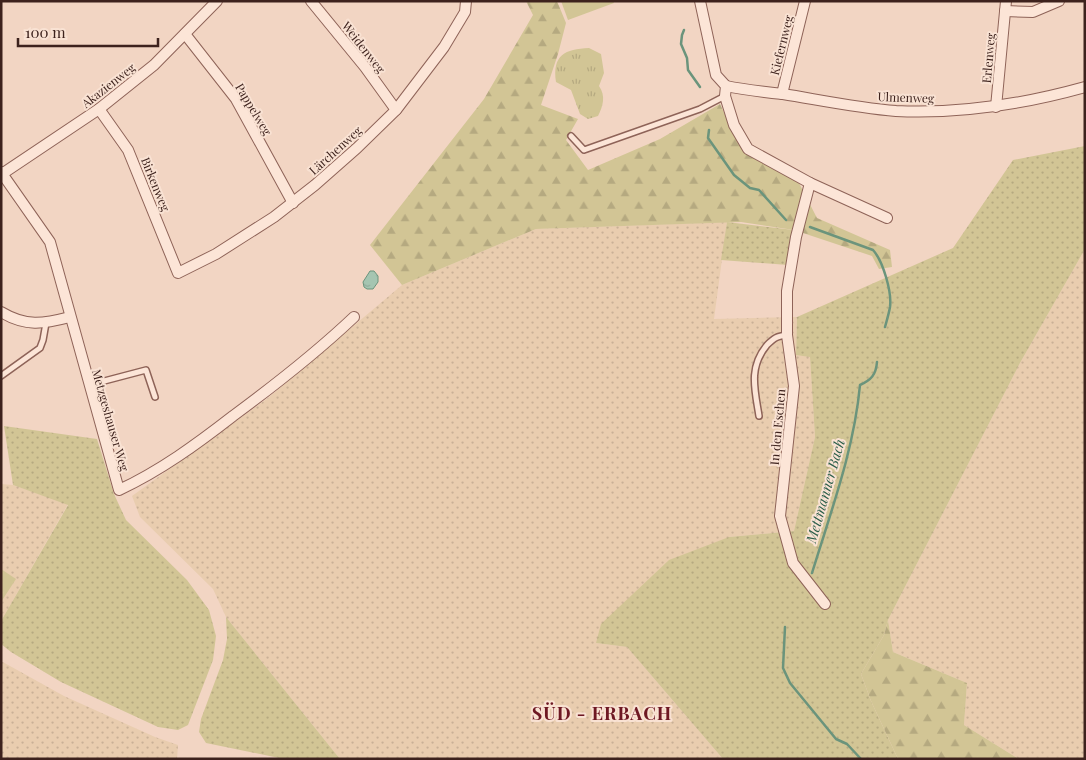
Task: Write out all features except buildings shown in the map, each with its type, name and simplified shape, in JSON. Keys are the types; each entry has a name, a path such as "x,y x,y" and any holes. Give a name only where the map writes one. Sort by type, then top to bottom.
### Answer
{"street":[{"name":"Akazienweg","path":"2,173 99,109 154,65 217,1"},
{"name":"Weidenweg","path":"311,1 365,67 396,110"},
{"path":"700,1 716,76 726,91 734,125 748,149 810,183 887,218"},
{"name":"Kiefernweg","path":"782,94 805,1"},
{"name":"Erlenweg","path":"996,107 1005,6 1033,12 1059,1"},
{"name":"Lärchenweg","path":"178,273 216,254 274,217 294,203 350,154 396,110 444,46 465,12 466,2"},
{"name":"Pappelweg","path":"185,34 236,99 294,203"},
{"name":"Ulmenweg","path":"726,91 740,89 896,111 940,111 996,107 1045,98 1085,87"},
{"name":"Birkenweg","path":"99,109 128,150 178,273"},
{"name":"Metzgeshauser Weg","path":"2,173 50,242 118,490 153,472 204,438 289,374 354,317"},
{"name":"In den Eschen","path":"810,183 796,238 787,291 787,335 794,386 780,516 793,563 825,604"},
{"path":"1,312 9,317 28,323 46,323 70,317"}],"lane":[{"path":"570,136 584,150 691,113 726,91"},
{"path":"1,376 40,348 46,323"},
{"path":"759,416 754,367 765,348 775,337 787,335"},
{"path":"88,385 146,370 154,397"}],"shaded area":[{"path":"727,222 714,319 797,317 796,355 810,356 815,437 794,531 729,537 596,643 627,647 723,759 340,759 226,617 213,589 140,517 132,496 268,398 402,285 536,229"},
{"path":"1085,249 1085,759 1019,759 964,725 967,683 893,652 888,620 1020,363"},
{"path":"1,484 13,485 68,504 1,621"},
{"path":"1,661 64,696 155,737 178,745 177,759 1,759"}],"green space":[{"path":"526,1 557,1 566,23 541,105 578,119 566,140 588,170 660,139 720,104 740,146 799,183 817,218 890,250 892,267 879,269 872,256 794,230 741,222 536,229 402,285 370,245 484,99 533,15"},
{"path":"561,1 613,1 614,3 568,20"},
{"path":"589,48 601,54 604,73 599,86 603,97 601,108 598,116 588,119 580,114 571,90 556,82 555,73 556,65 562,55 573,50"},
{"path":"1085,146 1085,249 1020,363 888,620 884,635 861,674 871,701 898,759 723,759 627,647 596,643 601,624 669,560 729,537 794,531 815,437 810,357 796,355 797,317 953,248 1013,160"},
{"path":"727,222 794,230 788,265 721,260"},
{"path":"4,426 97,439 114,494 126,520 187,580 209,610 216,636 213,660 188,725 178,730 158,727 61,682 1,644 1,621 68,505 13,485"},
{"path":"1,569 16,579 1,602"},
{"path":"226,617 340,759 284,759 206,743 199,732 201,719 223,660 227,639"},
{"path":"888,620 893,652 967,683 964,725 1019,759 898,759 871,701 861,674 884,635"}],"water":[{"path":"370,271 374,271 378,276 378,282 373,289 367,289 364,287 363,282"}],"waterway":[{"name":"Mettmanner Bach","path":"684,30 681,44 687,58 688,70 700,87"},
{"name":"Mettmanner Bach","path":"709,130 708,138 734,175 750,188 759,190 786,220"},
{"name":"Mettmanner Bach","path":"810,227 873,250 877,255 890,293 890,307 885,327"},
{"name":"Mettmanner Bach","path":"812,573 847,457 853,433 860,385 872,376 877,362"},
{"name":"Mettmanner Bach","path":"785,627 783,668 790,683 836,739 847,744 861,759"}],"district":[{"name":"SÜD - ERBACH","path":"602,713"}]}
